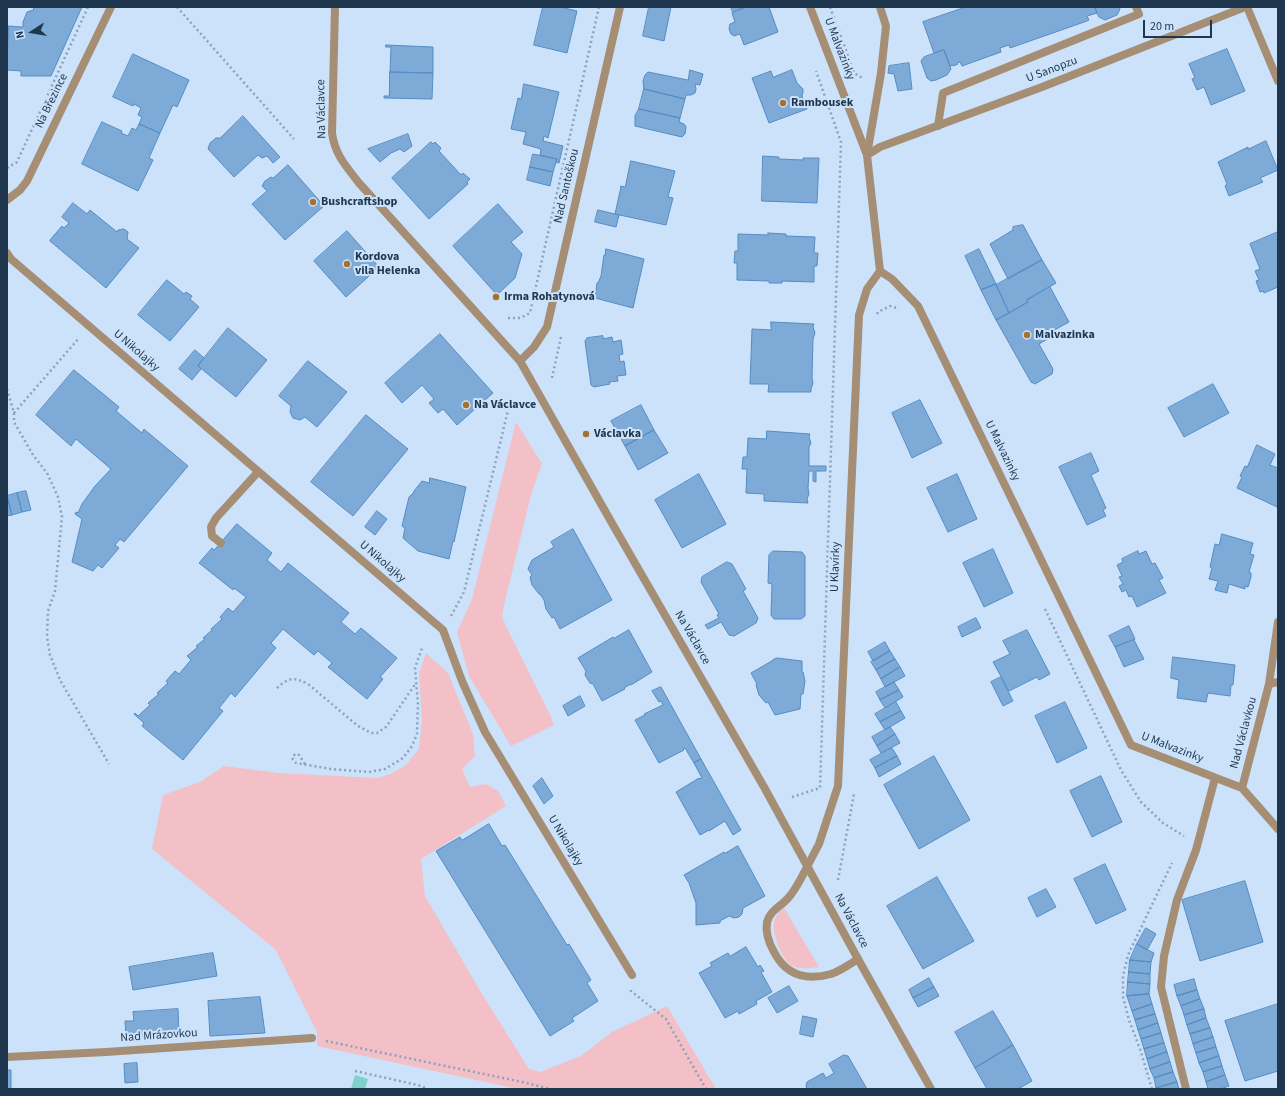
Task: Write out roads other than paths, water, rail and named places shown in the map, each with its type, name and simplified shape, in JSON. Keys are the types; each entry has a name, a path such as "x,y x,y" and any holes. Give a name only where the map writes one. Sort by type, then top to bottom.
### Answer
{"street":[{"name":"Na Březince","path":"7,200 20,190 27,181 111,7"},
{"name":"Na Václavce","path":"335,7 332,126 336,151 359,183 520,361 764,787 931,1089"},
{"name":"Nad Santoškou","path":"520,361 534,347 547,327 620,7"},
{"name":"U Malvazinky","path":"810,7 867,155 880,270 918,306 1131,745 1242,788 1278,829"},
{"path":"867,155 878,89 886,26 880,7"},
{"path":"938,126 943,93 1139,14 1136,7"},
{"path":"1246,7 1278,81"},
{"name":"U Sanopzu","path":"867,155 880,148 1246,7"},
{"name":"U Nikolajky","path":"7,253 11,259 444,630 462,681 485,732 632,975"},
{"name":"U Klavírky","path":"858,959 832,974 809,976 799,975 790,971 775,955 767,933 767,922 775,909 789,897 819,844 838,786 859,315 867,289 880,270"},
{"path":"221,543 212,536 211,527 216,518 258,472"},
{"name":"Nad Václavkou","path":"1242,788 1269,684 1278,622"},
{"name":"Nad Václavkou","path":"1269,684 1278,682"},
{"path":"1186,1089 1161,987 1164,956 1176,900 1196,850 1215,778"},
{"name":"Nad Mrázovkou","path":"7,1057 312,1038"}],"place":[{"name":"Rambousek","path":"783,103"},
{"name":"Bushcraftshop","path":"313,202"},
{"name":"Kordova vila Helenka","path":"347,264"},
{"name":"Irma Rohatynová","path":"496,297"},
{"name":"Malvazinka","path":"1027,335"},
{"name":"Na Václavce","path":"466,405"},
{"name":"Václavka","path":"586,434"}]}
